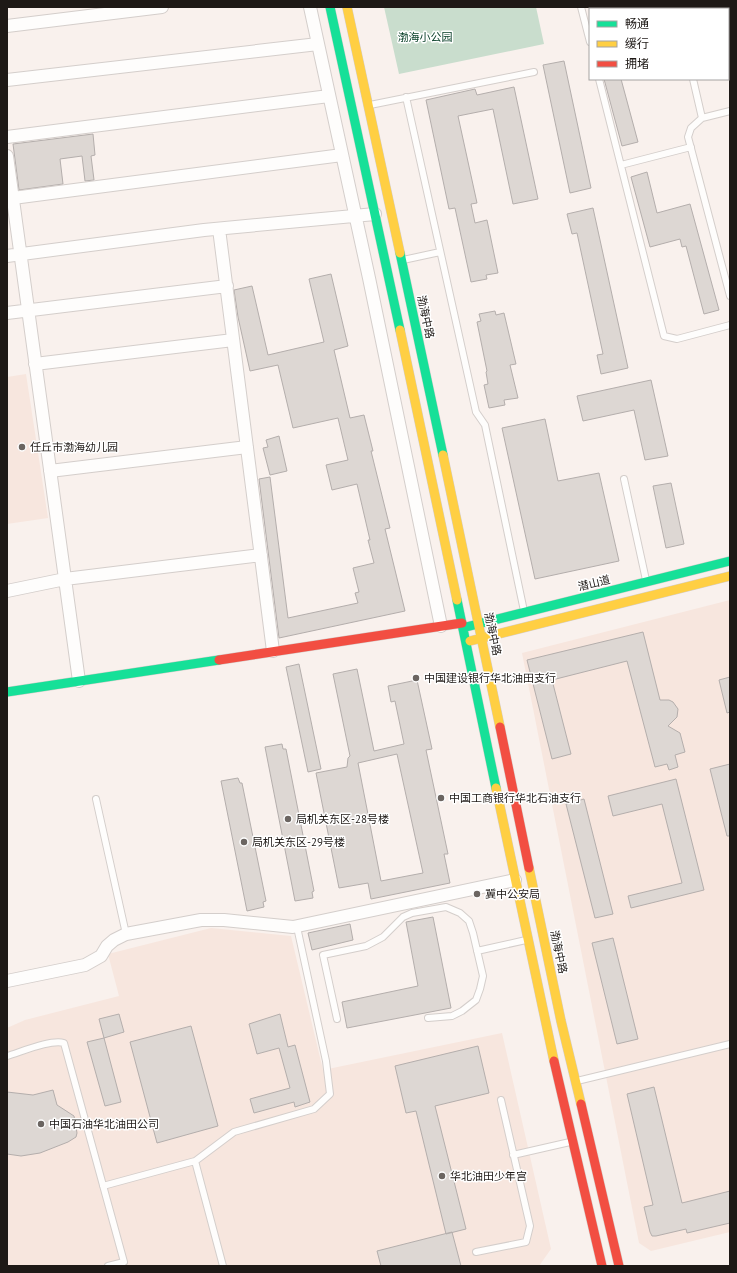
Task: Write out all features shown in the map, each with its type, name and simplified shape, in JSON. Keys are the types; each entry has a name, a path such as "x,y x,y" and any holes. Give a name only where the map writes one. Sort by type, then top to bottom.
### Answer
{"main road":[{"path":"330,7 428,461 545,1024 602,1266"},
{"name":"渤海中路","path":"347,7 482,638 561,1021 619,1266"},
{"name":"潜山道","path":"7,692 441,626 479,624 730,561"},
{"path":"466,642 730,576"}],"street":[{"path":"7,26 162,7"},
{"path":"310,7 356,216 441,626"},
{"path":"7,80 318,44"},
{"path":"7,137 329,96"},
{"path":"13,198 342,155"},
{"path":"7,156 79,681"},
{"path":"7,256 219,229 375,214"},
{"path":"219,229 273,651"},
{"path":"7,313 226,286"},
{"path":"36,364 233,340"},
{"path":"50,471 247,447"},
{"path":"7,591 65,579 261,555"},
{"path":"7,980 85,965 101,956 107,946 114,940 126,934 201,920 224,920 293,928 515,880"}],"lane":[{"path":"581,7 589,38"},
{"path":"368,105 534,72"},
{"path":"599,80 664,336 677,339 730,325"},
{"path":"693,80 702,118"},
{"path":"406,97 476,412 485,425 524,612"},
{"path":"730,111 702,118 691,128 688,137 730,296"},
{"path":"621,165 691,147"},
{"path":"402,260 440,252"},
{"path":"624,479 647,582"},
{"path":"96,799 126,934"},
{"path":"337,1018 323,955 366,946 383,937 403,917 422,910 446,907 460,913 469,921 483,976 476,1000 462,1011 452,1016 428,1018"},
{"path":"104,1186 194,1162 234,1132 314,1109 330,1094 326,1060 297,927"},
{"path":"477,951 528,940"},
{"path":"7,1056 59,1041 64,1043 124,1262 108,1266"},
{"path":"576,1082 730,1044"},
{"path":"476,1252 526,1242 530,1226 501,1100"},
{"path":"513,1155 573,1141"},
{"path":"194,1162 195,1161 223,1266"}],"shaded area":[{"name":"任丘市渤海幼儿园","path":"26,374 48,518 7,524 7,377"},
{"path":"730,600 730,1232 651,1251 639,1243 522,653"},
{"path":"211,928 291,936 323,1070 502,1033 551,1249 539,1266 7,1266 7,1028 25,1020 119,996 108,954"}],"green space":[{"name":"渤海小公园","path":"384,7 536,7 544,44 399,74"}],"building":[{"path":"564,61 591,188 570,193 543,65"},
{"path":"604,80 621,80 638,142 622,146"},
{"path":"514,87 538,199 513,204 493,109 458,116 477,203 471,204 475,223 487,220 498,273 486,275 487,279 471,282 455,208 449,209 426,100 475,89 477,95"},
{"path":"93,134 95,155 91,156 94,180 85,181 82,156 60,159 63,184 19,190 13,144"},
{"path":"647,172 657,213 690,204 719,310 704,314 686,246 682,247 680,239 650,247 631,177"},
{"path":"593,208 628,368 601,374 597,355 603,354 577,233 572,234 567,214"},
{"path":"331,274 348,346 334,350 350,418 364,415 373,451 371,451 390,528 385,529 405,611 279,638 259,479 270,477 288,618 358,603 355,593 359,592 353,568 374,563 357,484 332,490 326,465 348,460 338,418 293,428 278,365 250,371 238,317 234,290 252,286 268,355 324,342 309,279"},
{"path":"495,311 496,315 504,313 516,364 510,365 518,398 504,400 505,405 489,408 484,385 488,384 487,371 477,322 481,321 479,314"},
{"path":"651,380 668,456 645,460 634,410 583,421 577,396"},
{"path":"545,419 558,481 599,473 619,561 535,579 502,428"},
{"path":"279,436 287,471 270,475 263,448 268,447 266,440"},
{"path":"671,483 684,544 666,548 653,486"},
{"path":"643,632 660,700 669,700 673,702 678,709 677,717 668,726 680,733 685,752 675,755 678,767 669,770 667,764 655,767 627,661 552,680 571,754 552,759 527,660"},
{"path":"299,664 321,769 308,772 286,667"},
{"path":"357,669 374,751 404,744 395,701 391,702 388,686 417,680 432,749 426,750 448,854 444,854 450,883 371,899 368,883 339,888 316,773 347,767 348,758 350,756 333,674","holes":["397,754 423,873 381,881 358,763"]},
{"path":"730,677 730,712 727,713 719,680"},
{"name":"局机关东区-28号楼","path":"282,744 283,749 286,749 314,891 312,892 313,898 295,901 265,747"},
{"path":"730,764 730,836 727,836 710,769"},
{"name":"局机关东区-29号楼","path":"238,778 240,783 242,783 266,901 263,902 264,907 247,911 221,781"},
{"path":"676,779 704,890 631,908 628,896 682,883 662,804 613,816 608,796"},
{"path":"584,799 613,914 595,918 566,804"},
{"path":"433,917 451,1008 347,1028 342,1002 418,986 406,922"},
{"path":"350,924 353,940 312,950 308,933"},
{"path":"613,938 638,1039 617,1044 592,943"},
{"path":"119,1014 124,1032 104,1038 99,1019"},
{"path":"280,1014 288,1047 295,1045 310,1102 295,1107 294,1102 254,1113 250,1099 290,1088 279,1048 257,1054 249,1024"},
{"path":"191,1026 218,1126 157,1143 130,1042"},
{"path":"104,1038 121,1102 105,1106 87,1042"},
{"path":"478,1046 489,1093 435,1106 466,1229 446,1234 416,1111 406,1113 395,1066"},
{"path":"654,1087 682,1203 730,1191 730,1223 687,1233 686,1229 652,1236 644,1207 653,1205 627,1094"},
{"name":"中国石油华北油田公司","path":"53,1090 57,1105 74,1116 77,1133 76,1137 68,1142 40,1153 21,1156 7,1154 7,1092 33,1095"},
{"path":"452,1232 461,1266 381,1266 377,1251"}],"traffic: fast":[{"path":"330,7 400,330"},
{"path":"400,253 443,455"},
{"path":"466,627 730,561"},
{"path":"457,600 496,788"},
{"path":"7,692 219,660"}],"traffic: slow":[{"path":"347,7 400,253"},
{"path":"400,330 457,600"},
{"path":"443,455 500,727"},
{"path":"470,641 730,576"},
{"path":"496,788 554,1061"},
{"path":"529,868 561,1021 581,1104"}],"traffic: jam":[{"path":"219,660 462,623"},
{"path":"500,727 529,868"},
{"path":"554,1061 602,1266"},
{"path":"581,1104 619,1266"}],"place":[{"name":"任丘市渤海幼儿园","path":"22,447"},
{"name":"中国建设银行华北油田支行","path":"416,678"},
{"name":"中国工商银行华北石油支行","path":"441,798"},
{"name":"局机关东区-28号楼","path":"288,819"},
{"name":"局机关东区-29号楼","path":"244,842"},
{"name":"冀中公安局","path":"477,894"},
{"name":"中国石油华北油田公司","path":"41,1124"},
{"name":"华北油田少年宫","path":"442,1176"}]}
